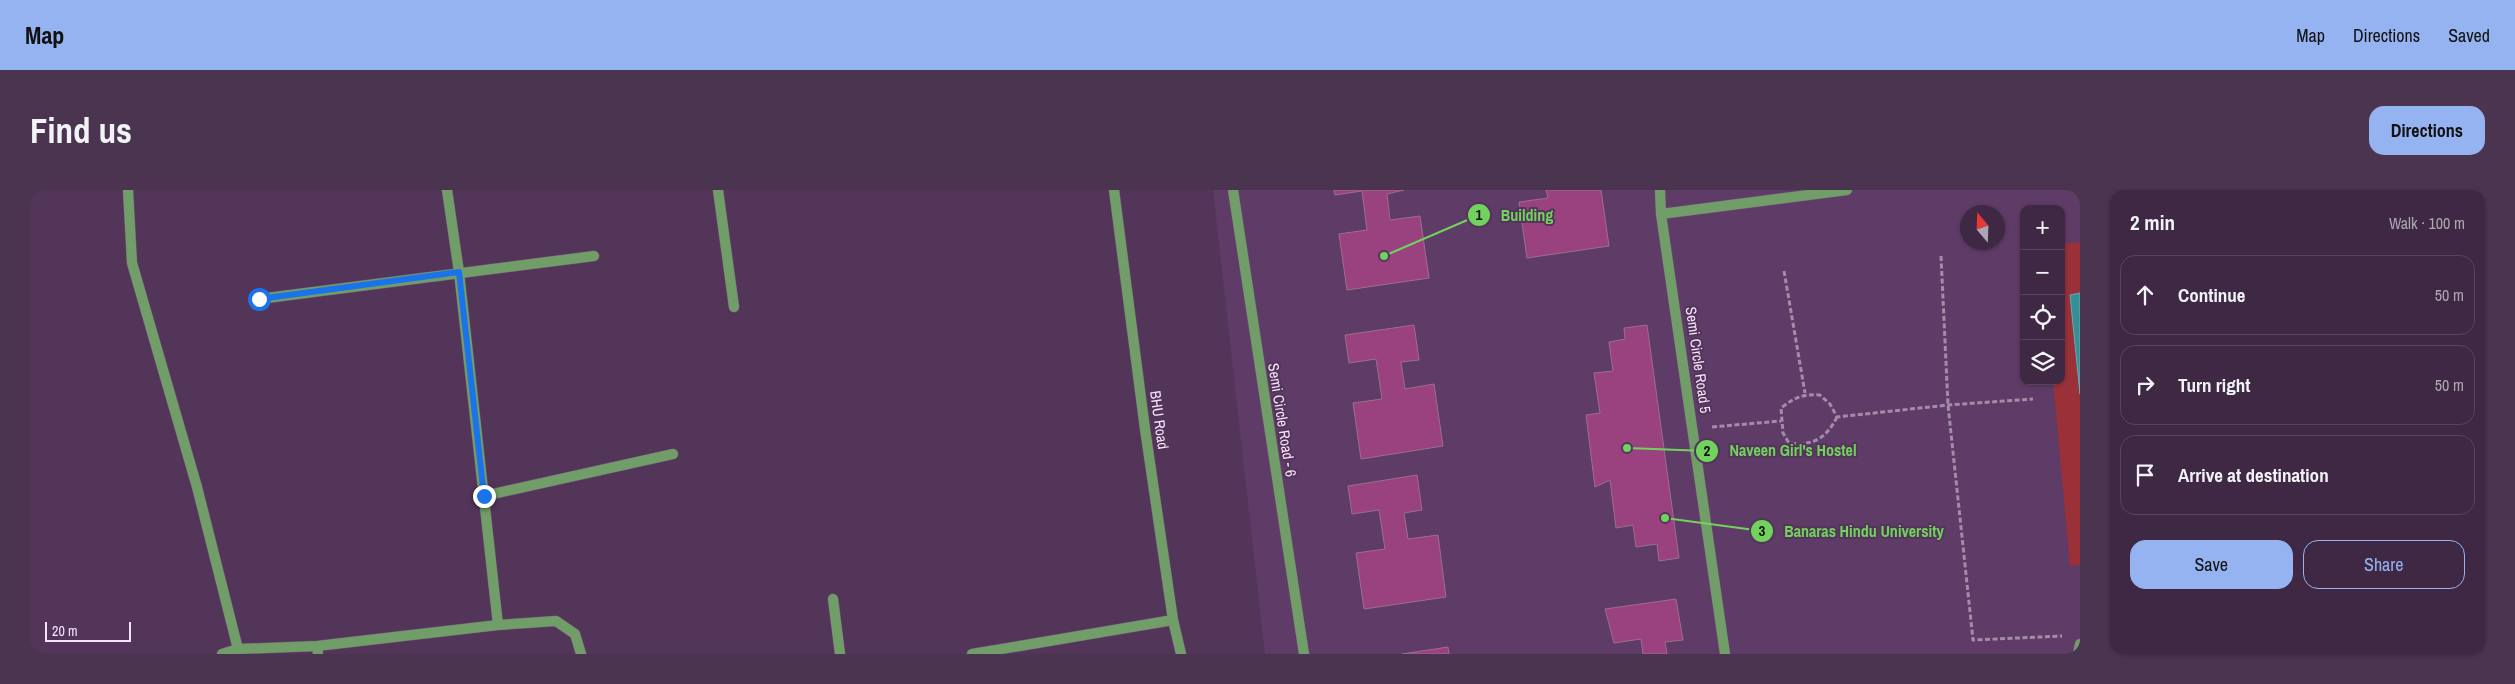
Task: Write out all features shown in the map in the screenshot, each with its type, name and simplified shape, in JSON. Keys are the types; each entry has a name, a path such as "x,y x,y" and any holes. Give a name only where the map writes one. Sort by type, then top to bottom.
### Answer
{"street":[{"path":"128,190 132,263 197,487 238,649"},
{"path":"447,190 459,272 498,625"},
{"path":"718,190 734,306"},
{"name":"BHU Road","path":"1114,190 1145,429 1173,620 1180,654"},
{"name":"Semi Circle Road - 6","path":"1233,190 1304,654"},
{"name":"Semi Circle Road 5","path":"1660,190 1661,214 1725,654"},
{"path":"1661,214 1847,190"},
{"path":"259,299 594,256"},
{"path":"484,496 673,454"},
{"path":"834,599 840,654"},
{"path":"972,654 1173,620"},
{"path":"222,654 238,649 318,650 498,625 556,621 575,634 581,654"},
{"path":"2078,654 2080,644"}],"path":[{"path":"1941,256 1948,405 1973,640 2070,636"},
{"path":"1784,271 1805,394"},
{"path":"1837,418 1820,394 1805,394 1794,398 1781,408 1783,433 1789,442 1802,444 1825,436 1837,418 1948,405 2033,399"},
{"path":"1693,428 1781,421"}],"shaded area":[{"path":"1213,190 2080,190 2080,654 1265,654"},
{"path":"2080,242 2080,565 2070,566 2053,385 2065,385 2065,244"},
{"path":"2080,293 2080,394 2070,295"}],"building":[{"path":"1334,190 1404,190 1387,194 1390,220 1420,216 1429,278 1347,290 1339,234 1367,230 1362,191 1335,195"},
{"path":"1546,190 1601,190 1609,246 1527,258 1519,202 1548,198"},
{"path":"1414,325 1419,360 1401,362 1405,389 1434,384 1443,446 1361,459 1353,403 1382,399 1376,359 1349,363 1345,335"},
{"path":"1647,325 1679,558 1659,561 1657,544 1636,547 1633,525 1616,528 1610,480 1595,487 1586,415 1600,413 1594,373 1613,371 1609,342 1625,339 1624,328"},
{"path":"1417,475 1422,510 1404,513 1408,539 1438,535 1446,597 1364,609 1356,553 1385,549 1379,510 1352,514 1348,486"},
{"path":"1676,599 1683,640 1665,642 1667,654 1643,654 1641,639 1614,643 1605,609"},
{"path":"1448,647 1449,654 1402,654"}],"place":[{"name":"Building","path":"1384,256"},
{"name":"Naveen Girl's Hostel","path":"1627,448"},
{"name":"Banaras Hindu University","path":"1665,518"}],"route":[{"path":"259,299 459,272 484,496"}]}
